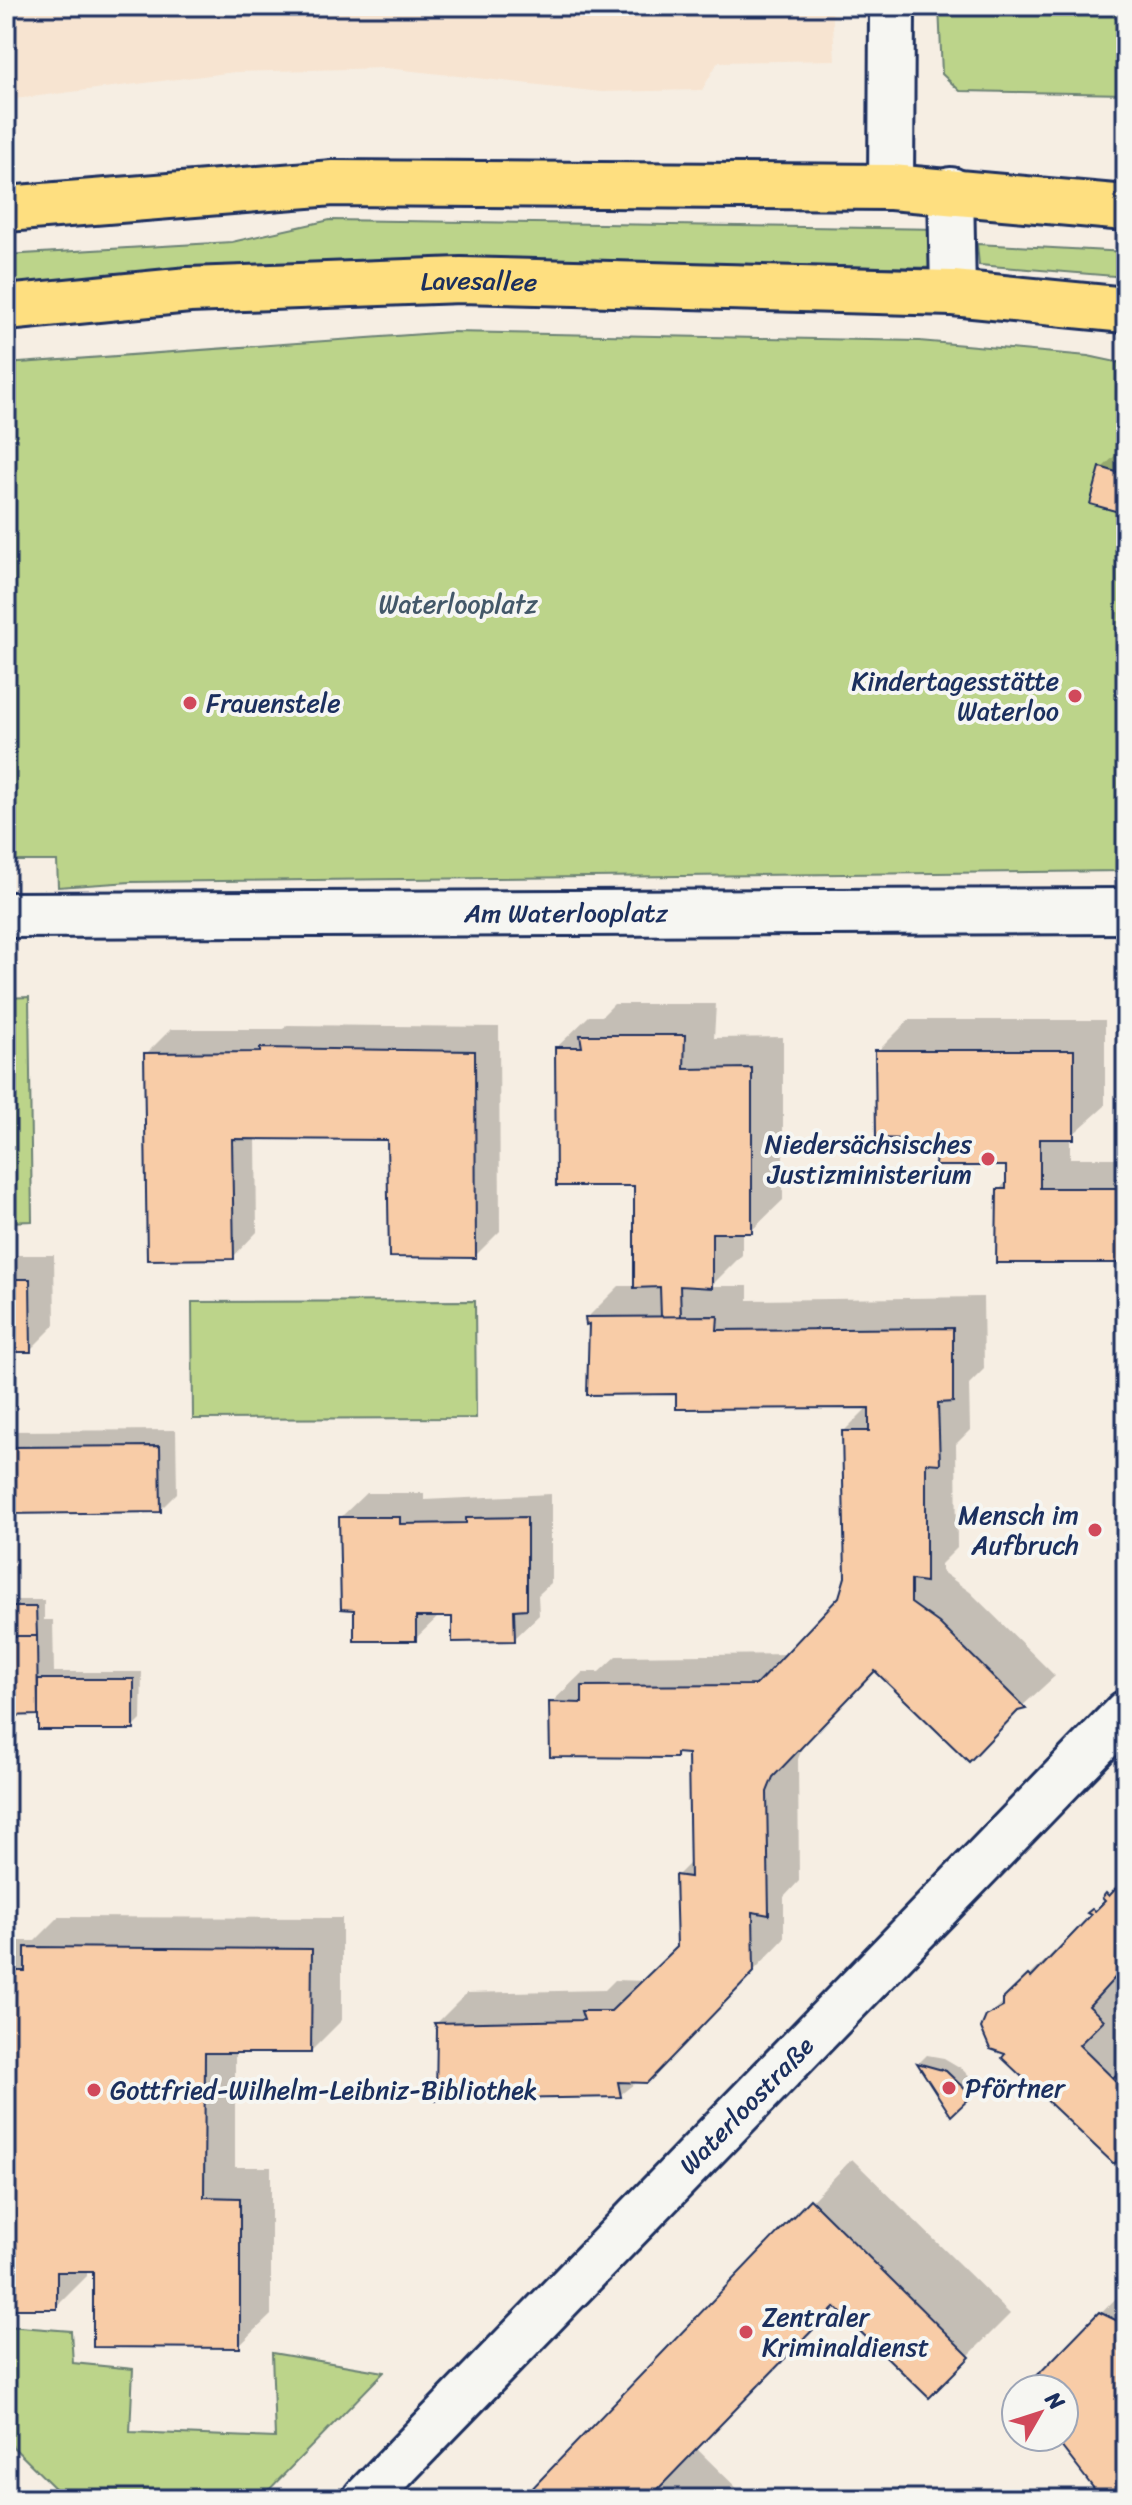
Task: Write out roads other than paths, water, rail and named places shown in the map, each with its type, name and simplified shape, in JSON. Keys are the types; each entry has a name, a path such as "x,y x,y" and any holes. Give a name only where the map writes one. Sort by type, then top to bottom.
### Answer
{"main road":[{"path":"6,209 333,183 891,187 1126,208"},
{"name":"Lavesallee","path":"6,308 189,290 461,280 953,293 1126,310"}],"street":[{"path":"891,187 892,6"},
{"path":"951,190 953,293"},
{"name":"Am Waterlooplatz","path":"6,915 1126,911"},
{"name":"Waterloostraße","path":"365,2499 1126,1713"}],"place":[{"name":"Kindertagesstätte Waterloo","path":"1075,696"},
{"name":"Frauenstele","path":"190,703"},
{"name":"Niedersächsisches Justizministerium","path":"988,1159"},
{"name":"Mensch im Aufbruch","path":"1095,1530"},
{"name":"Pförtner","path":"949,2088"},
{"name":"Gottfried-Wilhelm-Leibniz-Bibliothek","path":"94,2090"},
{"name":"Zentraler Kriminaldienst","path":"746,2332"}],"park label":[{"name":"Waterlooplatz","path":"458,604"}]}
